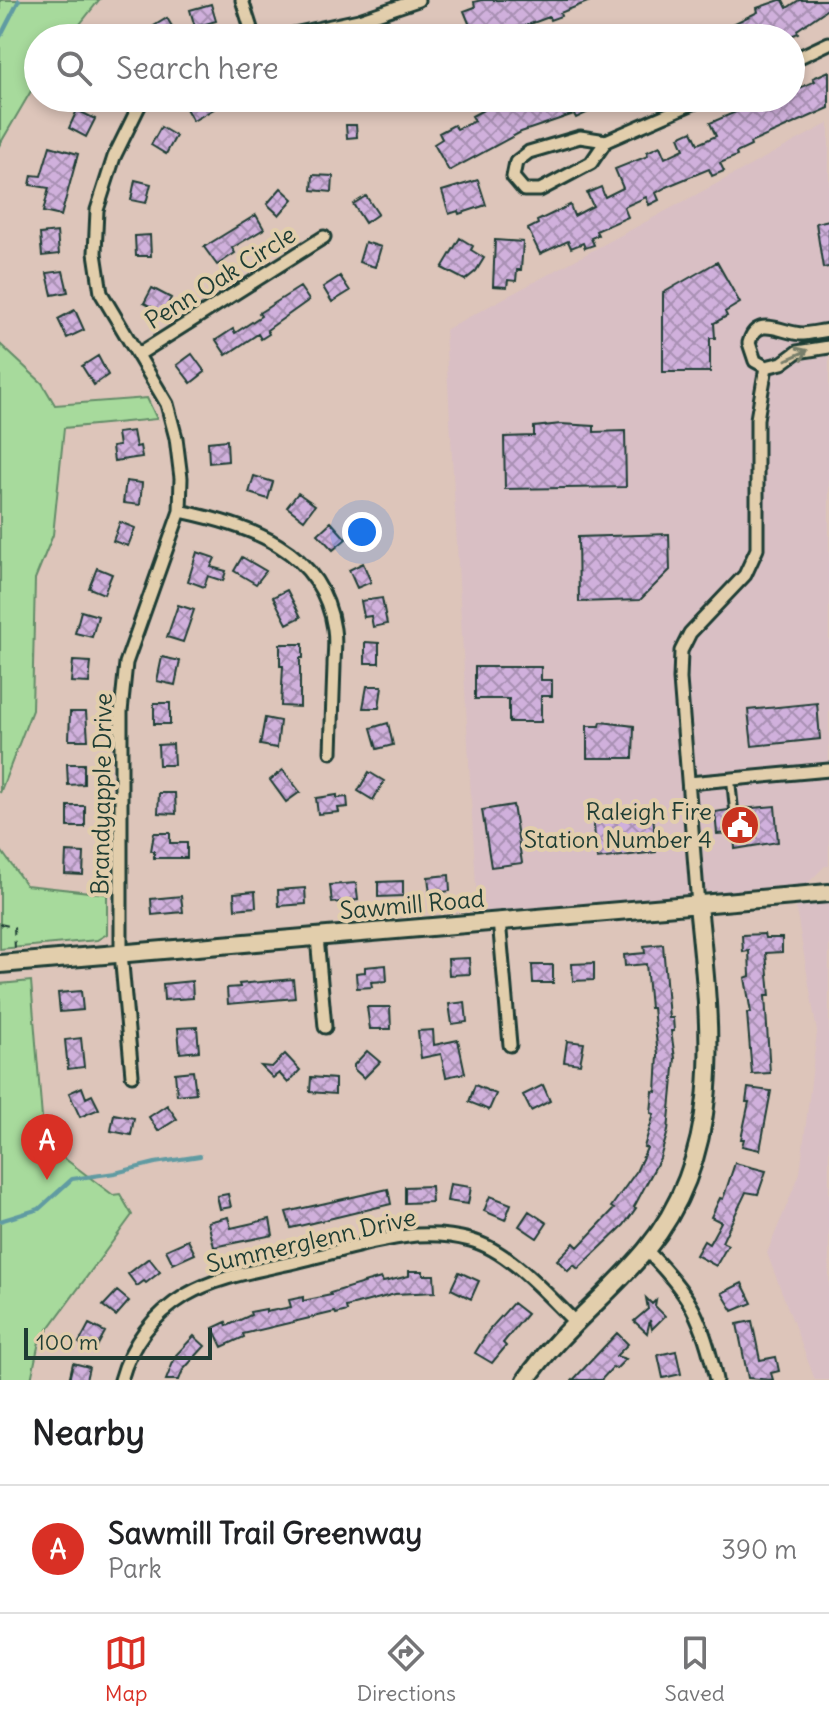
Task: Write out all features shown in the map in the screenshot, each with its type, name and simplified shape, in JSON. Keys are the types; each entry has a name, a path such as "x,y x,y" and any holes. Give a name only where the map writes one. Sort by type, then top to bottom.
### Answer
{"street":[{"path":"242,0 250,24"},
{"path":"340,24 418,0"},
{"path":"805,54 829,43"},
{"name":"Brandyapple Drive","path":"132,1075 121,953 121,712 126,663 180,511 181,478 176,438 167,404 101,293 95,253 97,210 114,157 136,112"},
{"path":"606,141 591,163 540,190 524,190 513,177 516,162 529,152 580,137 606,141 673,112"},
{"name":"Penn Oak Circle","path":"139,354 324,237"},
{"path":"829,330 803,334 769,326 758,328 751,336 749,350 755,361 766,367 782,363 797,352 829,347"},
{"path":"526,1380 549,1349 646,1250 689,1174 706,1113 709,1031 690,820 680,679 681,651 698,623 745,575 757,549 757,419 766,367"},
{"path":"180,511 228,521 266,536 311,572 328,603 335,631 331,752"},
{"path":"689,783 829,770"},
{"name":"Sawmill Road","path":"8,964 829,893"},
{"path":"499,920 510,1045"},
{"path":"317,937 325,1027"},
{"name":"Summerglenn Drive","path":"121,1380 130,1354 145,1330 172,1305 203,1286 410,1236 455,1236 489,1247 505,1257 575,1322"},
{"path":"646,1250 677,1283 697,1313 709,1346 716,1380"}],"lane":[{"path":"731,780 734,810"}],"path":[{"path":"0,924 14,927 8,964"}],"shaded area":[{"path":"829,123 829,866 825,866 795,896 829,898 829,1380 815,1380 767,1253 800,1173 817,1032 794,896 478,923 445,330"}],"green space":[{"path":"0,0 99,0 80,24 24,24 24,103 0,144"},
{"path":"0,344 42,383 55,405 147,398 157,419 64,428 53,535 35,579 32,710 0,793"},
{"path":"0,849 26,885 107,894 107,934 97,940 0,949"},
{"path":"31,981 44,1143 113,1195 120,1194 132,1215 39,1342 31,1380 0,1380 0,984"}],"building":[{"path":"590,0 560,13 561,16 530,24 469,24 464,11 475,7 474,2"},
{"path":"780,0 787,8 799,0 829,0 829,8 805,24 733,24 758,12 757,8"},
{"path":"211,4 216,21 194,24 190,10"},
{"path":"167,18 171,24 157,24"},
{"path":"829,71 829,108 750,143 751,146 736,153 737,156 720,163 724,171 712,176 709,169 656,193 659,200 649,205 646,197 624,207 628,217 596,231 598,235 591,238 594,245 585,248 583,243 571,248 568,241 540,254 528,229 538,224 537,221 570,205 574,216 593,206 587,193 601,187 605,197 623,188 615,169 648,156 647,152 660,146 665,158 684,149 679,137 692,131 698,144 716,136 710,123 736,112 805,112 805,86 815,81 813,78"},
{"path":"76,112 95,119 86,137 69,128"},
{"path":"188,112 209,112 193,121"},
{"path":"479,112 589,112 521,132 449,171 434,144 442,139 439,133 454,125 457,129 475,121 472,116"},
{"path":"346,125 356,125 357,137 347,138"},
{"path":"161,127 176,136 166,154 151,145"},
{"path":"50,146 78,154 61,216 43,212 49,188 30,185 32,175 41,176"},
{"path":"313,175 333,176 332,192 312,190"},
{"path":"135,180 151,184 146,203 131,200"},
{"path":"478,180 486,205 449,214 442,191"},
{"path":"281,188 293,199 279,215 267,204"},
{"path":"366,196 378,214 365,223 353,204"},
{"path":"256,215 264,229 232,248 235,253 217,265 204,247"},
{"path":"829,220 829,267 823,268 816,223"},
{"path":"57,232 59,254 42,256 40,234"},
{"path":"150,235 151,256 136,256 135,236"},
{"path":"460,238 484,258 476,271 465,280 442,268"},
{"path":"495,240 523,242 521,270 517,270 516,281 508,280 507,287 493,286"},
{"path":"365,242 381,247 375,267 359,262"},
{"path":"717,262 740,303 714,323 715,338 710,338 710,372 663,372 663,293"},
{"path":"63,271 68,292 52,295 47,273"},
{"path":"340,276 350,291 332,302 323,287"},
{"path":"300,287 309,300 267,330 269,334 261,339 258,334 226,355 216,340 233,329 235,333 261,316 259,313"},
{"path":"152,288 171,298 163,313 144,303"},
{"path":"75,310 84,330 67,338 58,319"},
{"path":"192,354 205,372 191,383 177,365"},
{"path":"98,356 108,375 94,385 82,366"},
{"path":"561,424 594,426 594,432 625,431 626,487 505,489 504,437 534,436 534,427"},
{"path":"133,431 142,457 114,461 112,447 119,446 117,433"},
{"path":"227,440 228,461 209,463 208,442"},
{"path":"254,476 273,482 268,499 249,493"},
{"path":"126,481 142,483 140,505 123,503"},
{"path":"298,493 315,505 304,520 287,507"},
{"path":"120,522 135,528 128,546 113,541"},
{"path":"331,522 346,539 333,550 318,534"},
{"path":"669,534 670,570 640,600 579,602 578,537"},
{"path":"197,552 215,558 211,567 226,571 223,581 208,576 204,587 188,581"},
{"path":"242,557 266,571 256,584 234,571"},
{"path":"363,563 371,582 357,588 349,570"},
{"path":"97,568 112,574 104,594 89,588"},
{"path":"287,590 301,617 287,624 273,597"},
{"path":"382,598 387,624 373,627 371,616 364,617 361,601"},
{"path":"178,605 194,610 183,642 167,637"},
{"path":"81,611 98,616 92,637 75,633"},
{"path":"365,642 379,643 379,663 365,663"},
{"path":"280,644 303,644 300,707 281,706 283,666 280,666"},
{"path":"162,657 180,661 175,685 157,681"},
{"path":"73,661 91,662 89,683 71,682"},
{"path":"475,667 541,667 541,680 552,680 552,696 541,696 541,722 509,722 509,699 475,699"},
{"path":"367,686 382,686 379,708 363,708"},
{"path":"154,703 170,703 170,724 154,724"},
{"path":"817,703 820,739 752,746 748,710"},
{"path":"70,712 86,712 88,740 69,740"},
{"path":"265,718 280,721 277,748 260,745"},
{"path":"601,722 634,726 633,758 587,758 587,726 600,726"},
{"path":"388,723 393,745 377,749 371,728"},
{"path":"173,744 174,765 159,765 158,745"},
{"path":"67,764 84,764 84,784 68,785"},
{"path":"283,770 300,792 286,802 270,780"},
{"path":"369,772 384,781 373,800 358,791"},
{"path":"159,793 175,793 176,814 158,813"},
{"path":"337,795 337,798 347,797 348,807 338,808 339,812 318,814 316,798"},
{"path":"513,805 522,863 491,867 482,810"},
{"path":"68,806 85,806 85,827 68,827"},
{"path":"775,806 778,842 735,849 734,833 717,834 715,812 728,810 734,816 740,809"},
{"path":"653,813 656,852 597,859 593,816"},
{"path":"154,833 170,833 170,843 187,843 187,858 154,858 154,851 151,851"},
{"path":"66,852 84,853 83,875 65,874"},
{"path":"449,875 450,891 430,894 428,877"},
{"path":"403,881 403,896 378,897 378,882"},
{"path":"356,883 358,900 332,903 330,885"},
{"path":"305,888 306,904 279,906 278,890"},
{"path":"255,891 256,907 235,909 234,893"},
{"path":"181,896 183,912 152,915 151,899"},
{"path":"764,934 765,938 782,938 782,952 766,953 770,996 765,996 770,1073 752,1074 747,1013 751,1013 745,978 750,976 749,951 743,952 742,935"},
{"path":"663,944 675,1058 668,1131 660,1158 636,1208 624,1225 578,1269 574,1265 568,1271 557,1260 574,1243 578,1247 614,1209 611,1207 636,1172 647,1148 644,1147 654,1114 651,1113 653,1091 656,1092 658,1055 653,1008 650,1008 646,964 625,966 624,955 645,953 644,946"},
{"path":"469,958 470,974 449,975 448,959"},
{"path":"594,963 594,980 573,981 572,964"},
{"path":"386,965 387,981 371,982 372,987 357,988 356,973 365,972 365,967"},
{"path":"532,965 553,965 553,983 533,983"},
{"path":"293,979 295,998 228,1004 227,988"},
{"path":"192,981 193,998 164,1000 163,984"},
{"path":"81,991 83,1010 60,1012 58,993"},
{"path":"465,1002 467,1022 452,1024 449,1004"},
{"path":"367,1007 390,1007 391,1029 370,1029"},
{"path":"197,1027 199,1051 180,1053 178,1028"},
{"path":"433,1030 434,1045 458,1040 465,1073 446,1077 441,1054 421,1058 418,1031"},
{"path":"81,1038 84,1067 68,1069 65,1040"},
{"path":"567,1041 584,1043 580,1064 564,1062"},
{"path":"367,1051 380,1062 364,1078 354,1069 354,1065"},
{"path":"285,1054 300,1070 288,1083 279,1073 273,1078 261,1066 272,1067"},
{"path":"193,1071 196,1093 177,1095 175,1073"},
{"path":"311,1077 335,1079 335,1094 310,1092"},
{"path":"475,1085 496,1094 489,1110 469,1102"},
{"path":"543,1085 550,1101 531,1111 523,1095"},
{"path":"82,1087 86,1098 92,1095 99,1109 80,1117 69,1093"},
{"path":"748,1088 771,1091 760,1150 742,1146 749,1102 746,1102"},
{"path":"167,1105 177,1119 158,1131 149,1117"},
{"path":"114,1114 134,1118 131,1135 111,1131"},
{"path":"735,1163 766,1171 758,1194 746,1192 722,1242 728,1245 716,1266 696,1255 704,1241 709,1244 721,1222 711,1217 720,1198 723,1199"},
{"path":"450,1184 471,1187 468,1204 447,1201"},
{"path":"431,1186 432,1202 405,1203 405,1187"},
{"path":"388,1189 391,1204 291,1228 286,1212"},
{"path":"228,1194 231,1207 220,1209 217,1196"},
{"path":"490,1196 511,1204 505,1220 484,1211"},
{"path":"529,1211 547,1223 537,1238 519,1226"},
{"path":"228,1217 231,1228 270,1219 273,1235 214,1247 208,1222"},
{"path":"188,1240 195,1254 173,1264 166,1250"},
{"path":"149,1258 160,1272 137,1286 128,1274"},
{"path":"409,1271 434,1275 435,1292 395,1294 346,1307 347,1311 336,1314 243,1334 244,1337 222,1347 213,1328 226,1322 227,1326 251,1315 250,1312 291,1307 289,1300 303,1297 303,1301 331,1295 381,1278 383,1282 409,1276"},
{"path":"459,1272 479,1281 471,1299 451,1289"},
{"path":"742,1283 752,1303 733,1311 722,1293"},
{"path":"117,1291 129,1301 116,1316 103,1306"},
{"path":"646,1298 652,1304 656,1300 655,1306 665,1316 652,1329 650,1320 647,1333 634,1321 648,1309"},
{"path":"513,1303 527,1314 503,1343 506,1346 492,1363 475,1353 489,1330"},
{"path":"752,1321 760,1360 776,1357 779,1371 771,1373 773,1380 748,1378 737,1324"},
{"path":"89,1324 105,1332 94,1352 79,1343"},
{"path":"617,1333 628,1344 616,1356 626,1359 601,1380 573,1380"},
{"path":"194,1336 205,1346 183,1370 179,1380 166,1380 176,1355"},
{"path":"676,1351 681,1374 663,1378 658,1355"},
{"path":"73,1363 89,1367 86,1380 69,1380"}],"waterway":[{"path":"0,37 19,0"},
{"path":"0,1221 39,1209 72,1179 200,1156"}],"place":[{"name":"Raleigh Fire Station Number 4","path":"740,825"},
{"name":"Sawmill Trail Greenway","path":"47,1180"}]}
